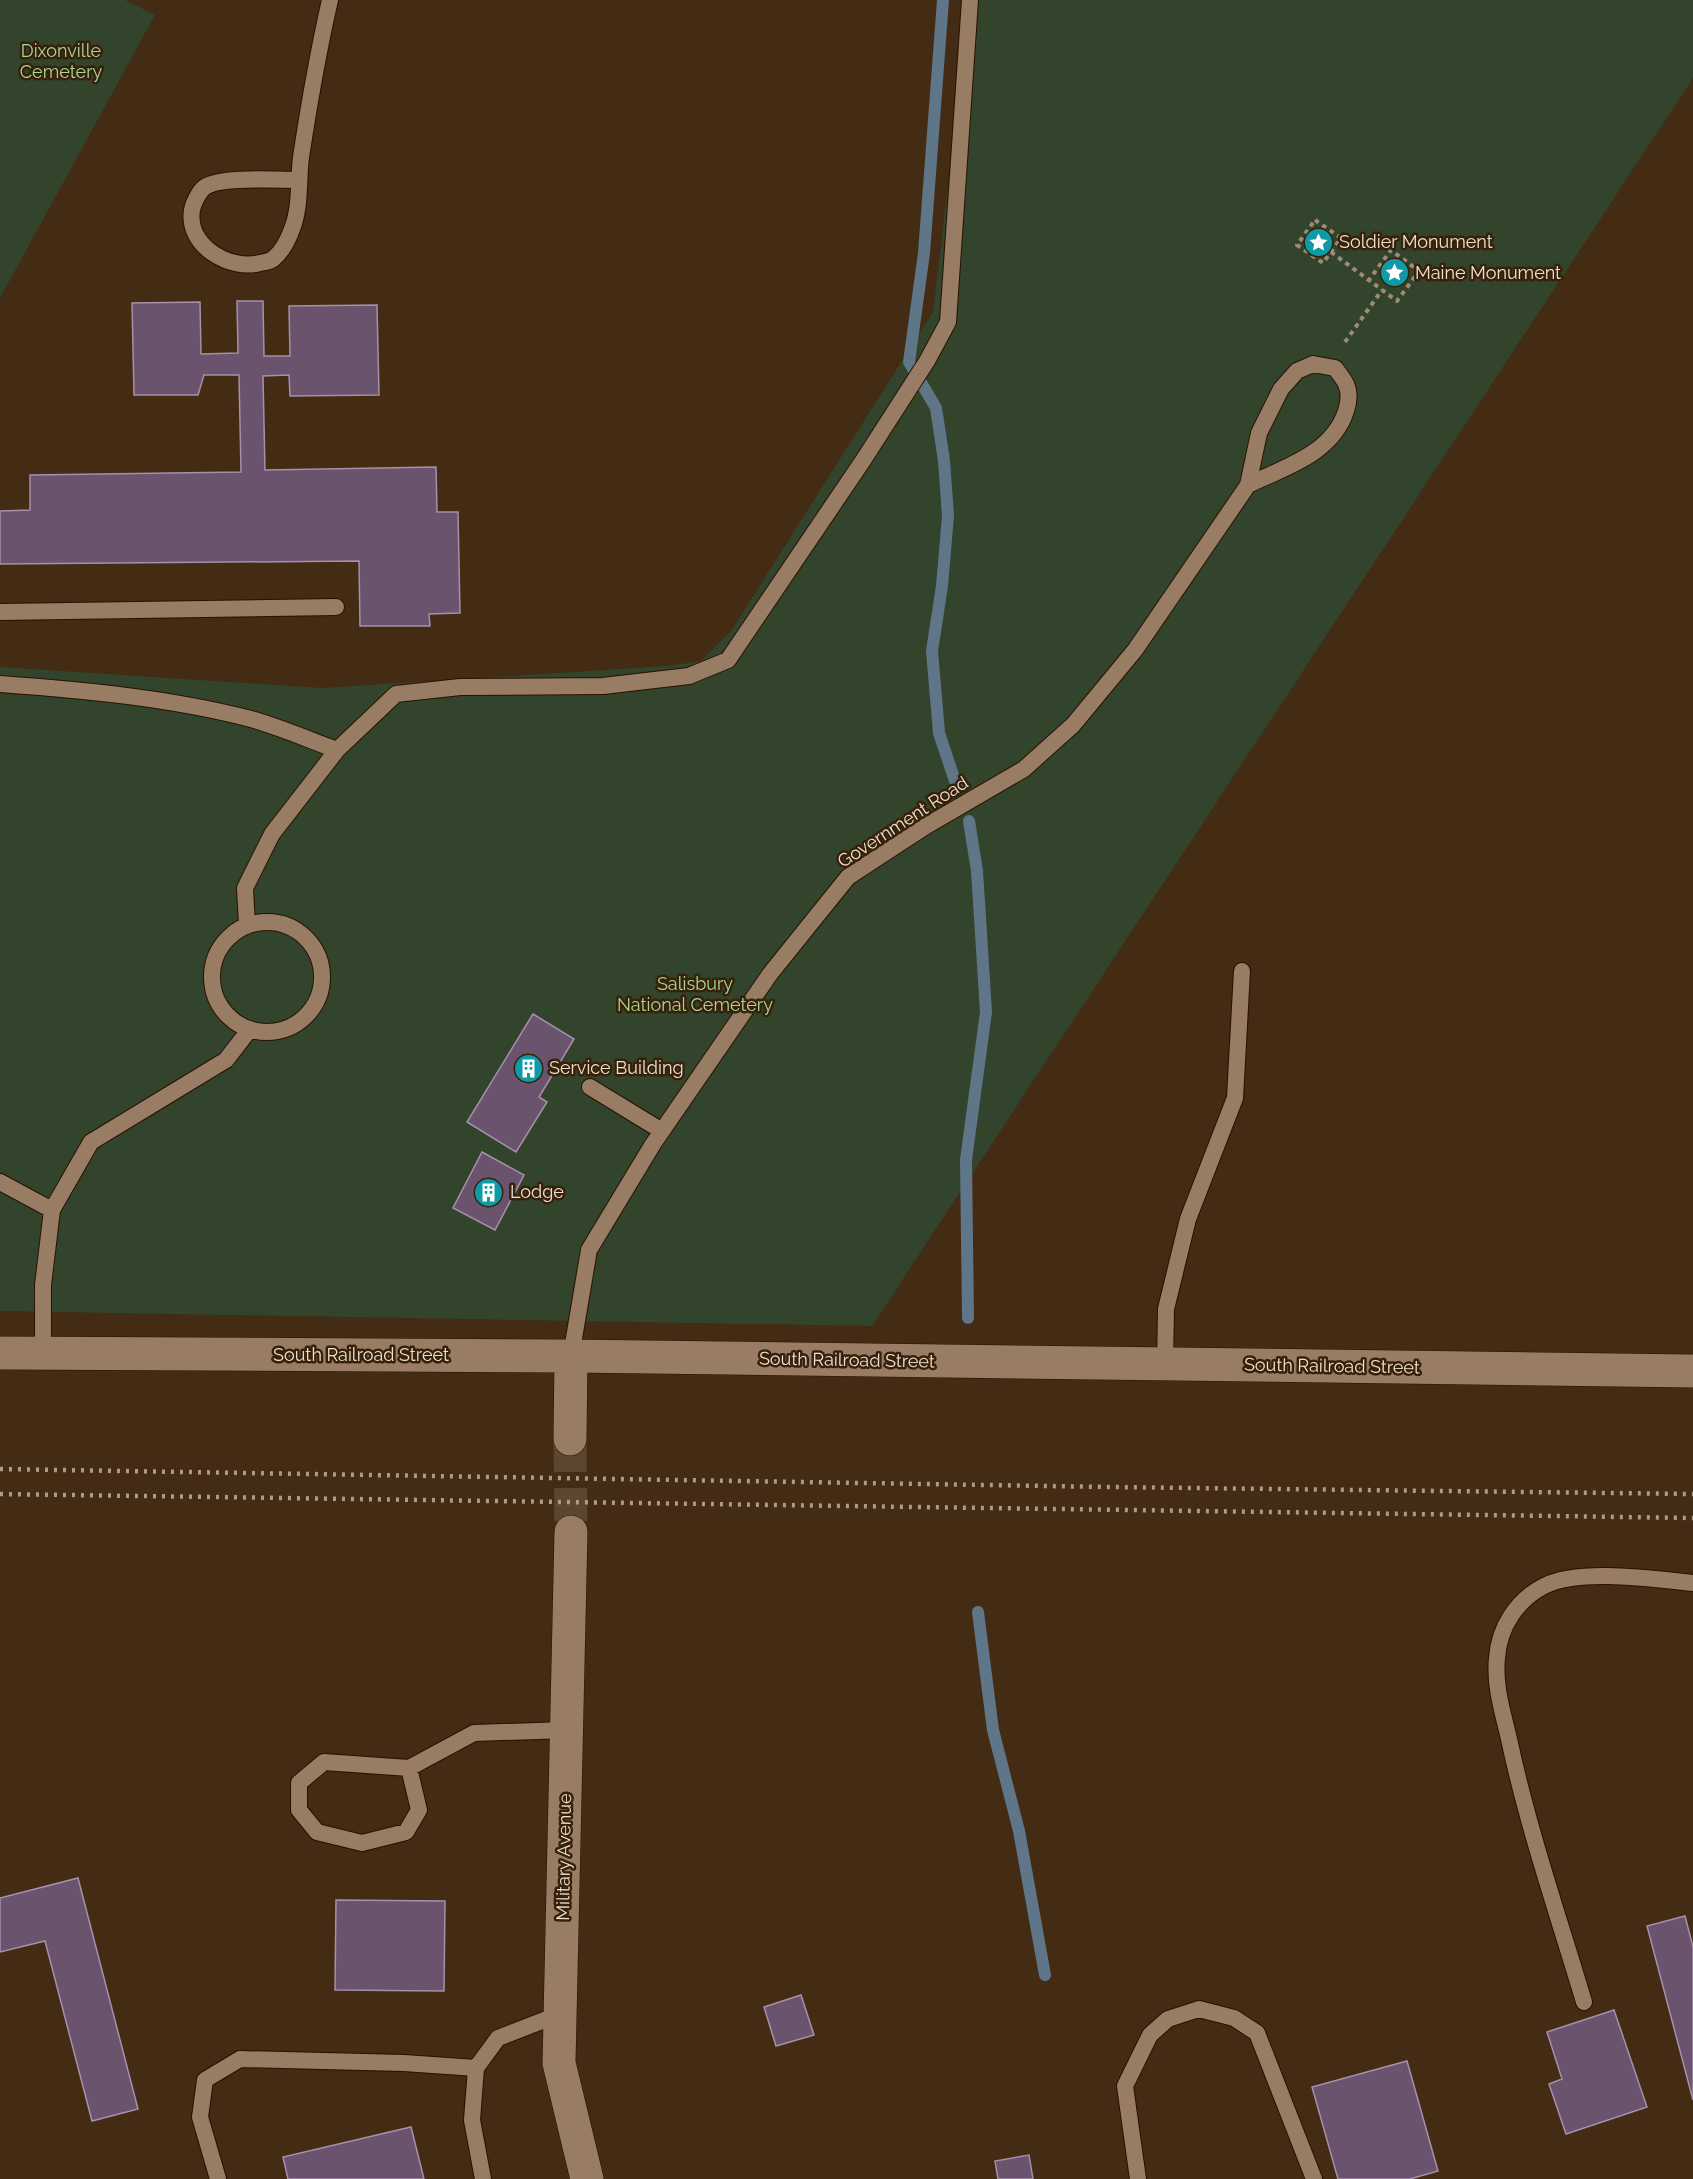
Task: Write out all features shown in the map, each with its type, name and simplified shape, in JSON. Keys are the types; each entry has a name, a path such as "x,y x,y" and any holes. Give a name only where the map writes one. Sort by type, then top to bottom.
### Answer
{"street":[{"name":"South Railroad Street","path":"0,1353 571,1356 1693,1371"},
{"path":"570,1439 571,1356"},
{"name":"Military Avenue","path":"571,1532 559,2063 587,2179"}],"lane":[{"path":"300,180 219,181 206,186 192,210 192,222 198,240 209,250 233,264 249,266 271,261 282,250 293,228 298,205 300,180 301,160 330,0"},
{"path":"247,926 245,888 272,834 338,750 396,694 460,687 603,686 688,676 728,660 909,389 948,322 970,0"},
{"name":"Government Road","path":"571,1356 589,1250 662,1131 770,974 848,877 926,825 1024,769 1072,725 1135,650 1248,485 1259,433 1281,389 1297,371 1313,364 1335,368 1346,385 1349,400 1342,422 1331,439 1315,452 1248,485"},
{"path":"0,612 336,608"},
{"path":"0,684 86,690 171,703 251,719 338,750"},
{"path":"265,922 284,925 301,934 314,948 321,966 321,985 316,1003 304,1018 288,1029 269,1033 250,1029 235,1022 223,1010 215,995 212,979 214,962 220,947 232,934 247,926 265,922"},
{"path":"1165,1364 1166,1309 1188,1219 1235,1098 1242,971"},
{"path":"43,1354 43,1285 52,1210 91,1142 226,1060 250,1029"},
{"path":"590,1087 662,1131"},
{"path":"0,1182 52,1210"},
{"path":"1584,2002 1510,1745 1498,1687 1497,1658 1503,1632 1512,1613 1526,1597 1545,1585 1566,1578 1621,1578 1693,1583"},
{"path":"409,1768 419,1810 406,1832 362,1843 317,1832 299,1810 299,1783 324,1762 409,1768 474,1733 567,1730"},
{"path":"1138,2179 1125,2086 1150,2035 1168,2019 1199,2010 1234,2018 1257,2033 1314,2179"},
{"path":"483,2179 472,2120 476,2068 498,2038 560,2014"},
{"path":"218,2179 200,2117 206,2080 240,2059 404,2063 476,2068"}],"path":[{"path":"1315,220 1341,238 1331,252 1323,263 1297,244 1315,220"},
{"path":"1331,252 1397,302 1419,271 1391,250 1369,280"},
{"path":"1328,367 1382,290"}],"green space":[{"name":"Dixonville Cemetery","path":"0,0 125,0 155,15 0,298"},
{"name":"Salisbury National Cemetery","path":"970,0 1693,0 1693,78 872,1326 0,1311 0,667 323,688 667,666 701,661 731,631 933,312"}],"building":[{"path":"237,301 263,301 264,356 290,356 289,306 377,305 379,395 290,396 289,375 263,376 265,470 436,467 437,512 458,512 460,613 429,614 430,626 360,626 359,561 0,564 0,511 30,510 30,475 241,472 239,375 204,375 198,395 134,395 132,303 200,302 201,354 238,353"},
{"name":"Service Building","path":"533,1014 574,1039 539,1097 547,1102 516,1152 467,1122"},
{"name":"Lodge","path":"482,1152 524,1175 495,1230 453,1208"},
{"path":"78,1878 138,2109 92,2121 45,1941 0,1952 0,1898"},
{"path":"336,1900 445,1901 444,1991 335,1990"},
{"path":"1685,1916 1693,1947 1693,2100 1647,1926"},
{"path":"801,1995 814,2035 776,2046 764,2007"},
{"path":"1614,2010 1647,2107 1566,2134 1549,2084 1562,2079 1547,2032"},
{"path":"1407,2061 1438,2171 1410,2179 1338,2179 1312,2087"},
{"path":"411,2127 424,2179 288,2179 283,2157"},
{"path":"1029,2155 1033,2179 998,2179 995,2161"}],"waterway":[{"path":"943,0 924,253 909,362 936,408 944,461 948,516 942,586 932,651 939,733 957,787"},
{"path":"968,1318 966,1160 986,1012 977,871 969,821"},
{"path":"978,1612 993,1730 1019,1831 1045,1975"}],"tunnel":[{"path":"570,1439 571,1532"}],"railway":[{"path":"0,1469 1693,1494"},
{"path":"0,1494 1693,1518"}],"place":[{"name":"Soldier Monument","path":"1318,242"},
{"name":"Maine Monument","path":"1394,273"},
{"name":"Service Building","path":"528,1068"},
{"name":"Lodge","path":"489,1192"}]}
